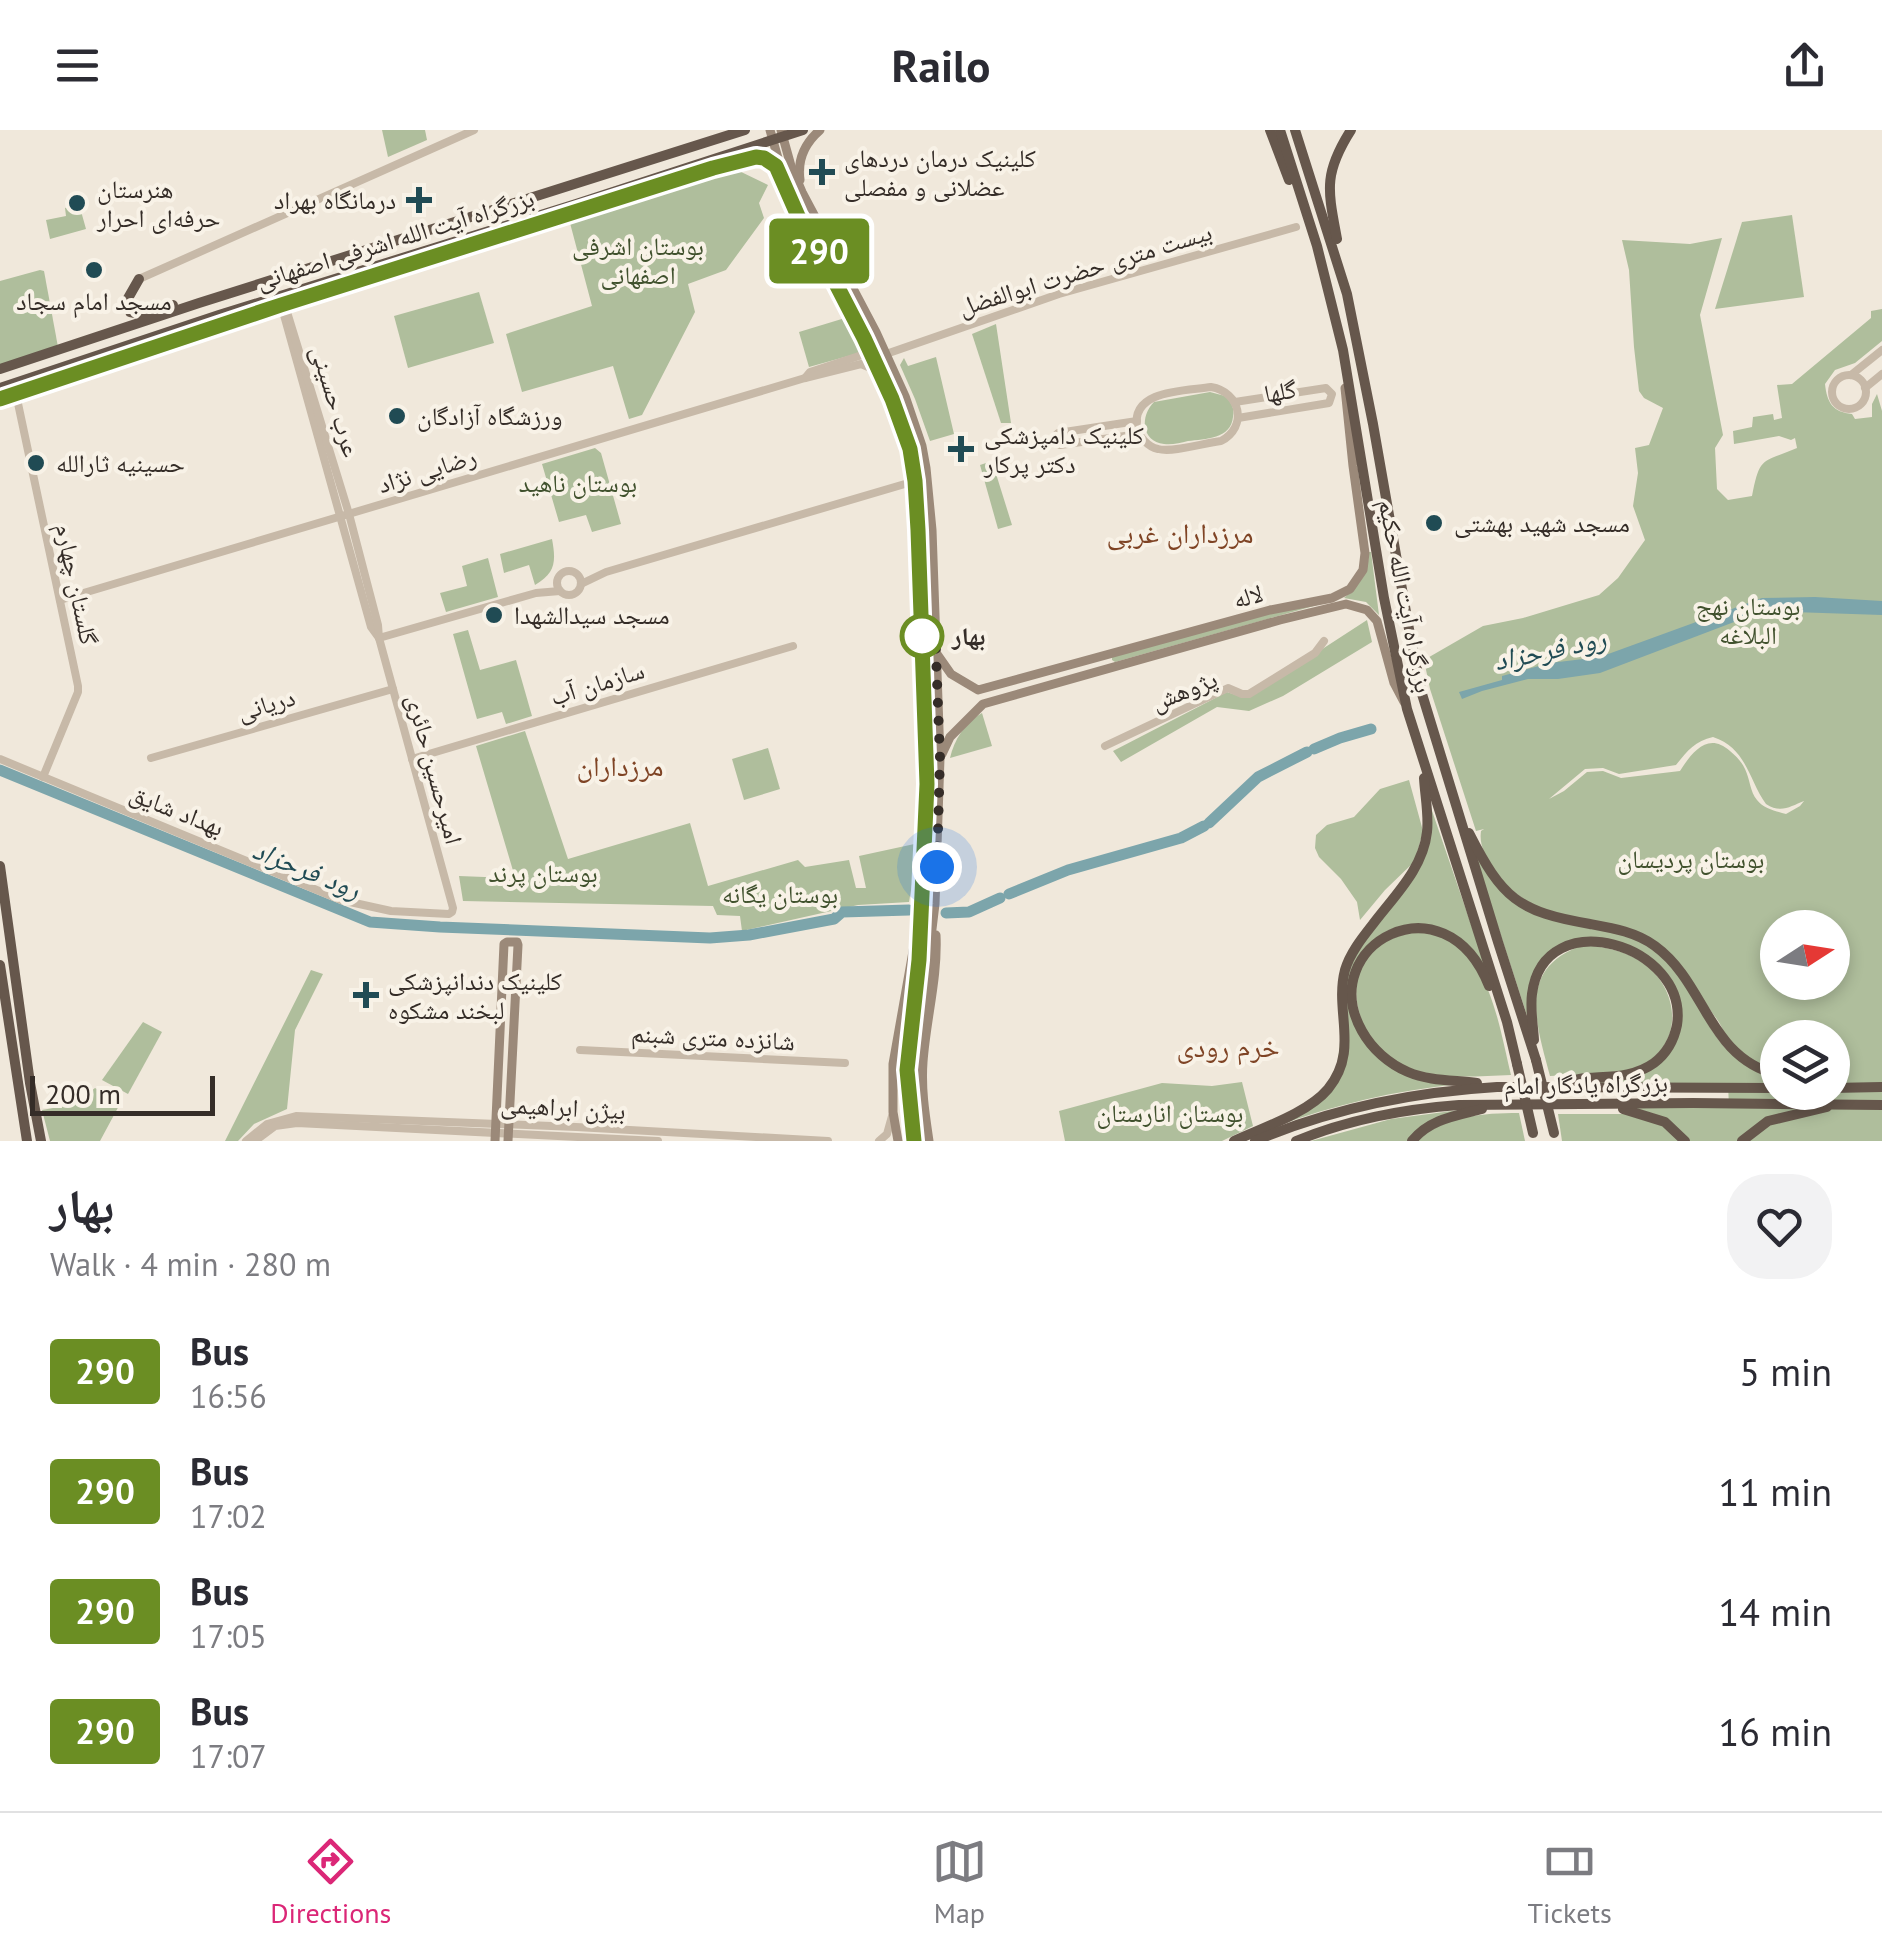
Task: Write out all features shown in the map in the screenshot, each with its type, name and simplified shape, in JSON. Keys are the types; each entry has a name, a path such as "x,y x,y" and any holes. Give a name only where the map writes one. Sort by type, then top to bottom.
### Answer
{"highway":[{"name":"بزرگراه آیت الله اشرفی اصفهانی","path":"0,370 745,130"},
{"name":"بزرگراه آیت الله اشرفی اصفهانی","path":"0,388 578,208 777,134 803,130"},
{"path":"1270,130 1317,246"},
{"name":"بزرگراه آیت الله حکیم","path":"1280,130 1317,246 1343,350 1384,598 1407,709 1507,1022 1533,1138"},
{"name":"بزرگراه آیت الله حکیم","path":"1295,130 1347,294 1422,694 1536,1060"},
{"path":"1347,294 1329,198 1329,178 1336,153 1351,130"},
{"path":"139,279 127,300 132,312 140,314 199,303"},
{"path":"1234,1141 1312,1104 1336,1076 1345,1051 1346,966 1415,868 1424,848 1428,828 1423,762"},
{"path":"1456,806 1485,865 1510,896 1552,917 1615,928 1655,946 1678,967 1718,1034 1734,1052 1760,1070"},
{"path":"0,866 41,1141"},
{"path":"1497,1087 1418,1076 1390,1062 1372,1046 1356,1017 1352,994 1356,970 1370,948 1394,933 1414,928 1442,932 1461,942 1476,960 1507,1022"},
{"path":"1551,1087 1569,1080 1632,1074 1656,1062 1676,1029 1677,1010 1671,988 1654,967 1626,949 1588,941 1562,948 1539,970 1531,1010 1536,1060 1554,1138"},
{"path":"0,965 27,1141"},
{"name":"بزرگراه یادگار امام","path":"1255,1141 1362,1105 1422,1093 1497,1087 1760,1088"},
{"path":"1850,1088 1882,1088"},
{"name":"بزرگراه یادگار امام","path":"1296,1141 1334,1127 1449,1106 1760,1104"},
{"path":"1412,1141 1439,1120 1500,1105"},
{"path":"1608,1105 1665,1122 1685,1141"},
{"name":"بزرگراه یادگار امام","path":"1850,1106 1882,1106"},
{"path":"1742,1141 1768,1121 1815,1110"}],"main road":[{"path":"802,192 800,160 811,138 820,130"},
{"path":"777,134 784,184"},
{"path":"777,134 802,192 886,354 914,421 926,468 940,758 935,904 915,1071 925,1141"},
{"path":"578,208 751,158 770,161 864,338 906,437 915,481 927,784 919,960 907,1070 914,1141"},
{"path":"807,232 809,226 818,224"},
{"path":"0,399 283,301"},
{"name":"لاله","path":"936,652 951,674 978,690 1270,610 1332,598 1350,589 1362,570 1365,553 1343,350"},
{"name":"لاله","path":"940,758 950,737 983,704 1346,604 1367,610 1377,620 1394,683 1407,709"},
{"path":"898,1141 893,1112 893,1064 922,902"},
{"path":"495,1132 504,944 511,941 518,945 509,1133"},
{"path":"501,1012 515,1013"}],"street":[{"path":"139,279 474,130"},
{"path":"696,146 726,130"},
{"name":"بیست متری حضرت ابوالفضل","path":"886,354 1059,294 1296,227"},
{"name":"عرب حسینی","path":"283,301 378,625 378,638"},
{"name":"رضایی نژاد","path":"804,378 810,372 862,355 864,338"},
{"path":"1852,375 1865,388 1864,398 1858,406 1845,408 1836,404 1834,384 1841,376 1852,375 1882,350"},
{"name":"رضایی نژاد","path":"60,600 804,378 861,364 880,372"},
{"path":"1865,388 1882,374"},
{"path":"1211,387 1226,392 1235,402 1238,418 1233,432 1221,441 1158,449 1140,434 1137,420 1142,406 1157,396 1211,387"},
{"name":"گلها","path":"1235,402 1326,388 1332,394 1329,403 1238,418"},
{"name":"گلستان چهارم","path":"16,394 78,692 43,777"},
{"path":"1137,420 1058,432 1051,440 1060,446 1140,434"},
{"path":"581,584 606,572 915,481"},
{"path":"378,638 558,586 564,572 606,572"},
{"path":"558,586 572,595 578,591 580,577 574,572"},
{"name":"امیرحسین حائری","path":"378,638 454,910"},
{"name":"پژوهش","path":"1105,746 1228,688 1249,694 1315,652 1324,641"},
{"name":"سازمان آب","path":"412,759 793,646"},
{"name":"دریانی","path":"151,758 392,689"},
{"name":"بهداد شایق","path":"0,760 341,900 392,911 449,914 454,910"},
{"name":"شانزده متری شبنم","path":"580,1050 844,1063"},
{"path":"879,1141 887,1134 893,1112"},
{"path":"246,1141 266,1124 296,1120"},
{"path":"255,1141 275,1126 296,1120"},
{"name":"بیژن ابراهیمی","path":"296,1120 509,1133 828,1141"},
{"name":"بیژن ابراهیمی","path":"644,1136 658,1141"}],"green space":[{"path":"382,130 425,130 427,140 388,157"},
{"name":"بوستان اشرفی اصفهانی","path":"735,169 768,185 759,203 764,218 726,270 688,284 695,312 642,415 629,419 613,366 522,392 506,334 592,306 570,223"},
{"path":"79,204 86,229 50,239 46,220 66,216 65,208"},
{"path":"1792,215 1804,297 1715,309 1742,222"},
{"path":"1722,238 1700,315 1723,435 1715,448 1717,489 1728,500 1752,496 1760,467 1769,459 1797,448 1795,438 1779,436 1734,444 1733,431 1752,427 1753,417 1773,414 1774,420 1782,418 1777,385 1792,384 1871,318 1871,311 1882,309 1882,341 1855,363 1835,370 1825,384 1832,405 1855,419 1872,417 1877,394 1882,411 1882,1141 1689,1141 1665,1119 1633,1108 1729,1108 1728,1083 1568,1083 1637,1074 1665,1058 1680,1025 1677,993 1660,967 1633,949 1602,940 1571,941 1546,956 1531,985 1532,1031 1470,841 1496,885 1522,908 1623,935 1654,949 1676,970 1726,1049 1720,1024 1674,958 1658,944 1627,929 1541,908 1503,881 1483,850 1484,829 1476,831 1424,660 1483,626 1599,595 1618,578 1645,540 1633,506 1638,473 1635,448 1649,445 1663,408 1639,391 1629,270 1622,240 1690,244","holes":["1713,737 1740,757 1766,804 1781,809 1804,801 1786,814 1763,806 1755,797 1741,762 1715,743 1701,746 1680,771 1621,778 1603,771 1587,772 1549,799 1585,769 1603,768 1619,774 1676,765 1701,741"]},
{"path":"44,271 58,347 0,365 0,281"},
{"path":"479,292 494,343 408,368 394,316"},
{"path":"845,318 862,350 809,367 799,332"},
{"path":"996,324 1011,423 1001,423 972,334"},
{"path":"936,357 954,434 930,441 900,365 904,358 908,366"},
{"path":"1210,392 1225,396 1233,408 1231,424 1222,434 1167,444 1156,442 1147,433 1146,414 1154,402"},
{"name":"بوستان ناهید","path":"595,448 601,453 621,524 592,532 586,515 559,522 542,464"},
{"path":"992,461 1012,525 998,529 980,465"},
{"path":"552,539 553,566 535,585 529,565 504,573 500,554"},
{"path":"1369,552 1379,615 1366,602 1344,598 1362,578"},
{"path":"488,558 498,597 446,612 440,593 467,586 462,566"},
{"path":"1321,604 1115,662 1112,660 1271,613"},
{"path":"1367,620 1372,642 1283,696 1249,711 1217,707 1121,762 1113,751 1227,692 1250,696"},
{"path":"468,630 480,670 516,660 532,716 506,724 502,712 477,719 453,634"},
{"path":"982,713 992,746 950,758 961,732"},
{"path":"525,731 568,859 690,823 708,886 798,860 805,867 849,860 856,888 866,888 859,856 919,843 909,902 858,905 742,931 740,916 717,915 713,906 463,901 459,876 511,878 514,874 476,746"},
{"path":"768,748 780,789 744,800 732,759"},
{"path":"1409,780 1423,831 1415,861 1360,920 1357,902 1319,857 1316,835 1327,825 1354,817 1380,789"},
{"path":"1429,802 1486,968 1454,934 1423,925 1401,926 1373,942 1349,991 1380,1059 1458,1084 1365,1100 1275,1127 1335,1085 1348,974 1359,948 1415,874"},
{"path":"1412,932 1436,934 1469,956 1489,993 1511,1075 1428,1074 1402,1066 1376,1045 1360,1016 1357,983 1361,967 1379,945"},
{"path":"1584,945 1622,952 1654,973 1669,998 1672,1025 1660,1051 1639,1067 1601,1075 1550,1076 1537,1017 1540,982 1548,967 1562,955"},
{"path":"311,970 323,974 295,1030 287,1109 254,1124 238,1141 225,1141"},
{"path":"143,1022 162,1032 128,1094 102,1080"},
{"name":"بوستان انارستان","path":"1242,1082 1253,1126 1222,1141 1065,1141 1059,1111 1162,1083 1212,1086"},
{"path":"95,1088 121,1102 100,1141 50,1141 42,1110 75,1104"},
{"path":"1467,1109 1434,1119 1407,1141 1311,1141 1391,1119"},
{"path":"1519,1113 1525,1141 1416,1141 1451,1121"},
{"path":"1558,1114 1627,1114 1660,1123 1680,1141 1562,1141"}],"water":[{"path":"1762,598 1882,601 1882,615 1763,611 1600,673 1528,679 1462,699 1459,692 1550,663 1600,657"}],"waterway":[{"name":"رود فرحزاد","path":"1314,749 1371,729"},
{"name":"رود فرحزاد","path":"1209,823 1258,777 1307,752"},
{"name":"رود فرحزاد","path":"0,770 370,922 710,938 834,919 842,912 909,910"},
{"name":"رود فرحزاد","path":"1009,894 1068,870 1181,838 1204,826"},
{"name":"رود فرحزاد","path":"946,913 969,912 1000,898"}],"bus line":[{"name":"290","path":"0,399 713,168 751,158 773,163 864,338 892,399 914,470 927,784 919,960 907,1070 914,1141"}],"place":[{"name":"کلینیک درمان دردهای عضلانی و مفصلی","path":"822,172"},
{"name":"درمانگاه بهراد","path":"419,200"},
{"name":"هنرستان حرفه‌ای احرار","path":"77,203"},
{"name":"مسجد امام سجاد","path":"94,270"},
{"name":"ورزشگاه آزادگان","path":"397,416"},
{"name":"کلینیک دامپزشکی دکتر پرکار","path":"961,449"},
{"name":"حسینیه ثارالله","path":"36,463"},
{"name":"مسجد شهید بهشتی","path":"1434,523"},
{"name":"مسجد سیدالشهدا","path":"494,615"},
{"name":"بهار","path":"922,636"},
{"name":"کلینیک دندانپزشکی لبخند مشکوه","path":"366,995"}],"district":[{"name":"مرزداران غربی","path":"1180,533"},
{"name":"مرزداران","path":"620,766"},
{"name":"خرم رودی","path":"1228,1047"}],"route":[{"path":"922,636 935,628 940,758 937,867"}],"park label":[{"name":"بوستان نهج البلاغه","path":"1748,620"},
{"name":"بوستان پردیسان","path":"1691,859"},
{"name":"بوستان پرند","path":"543,873"},
{"name":"بوستان یگانه","path":"780,894"}]}
